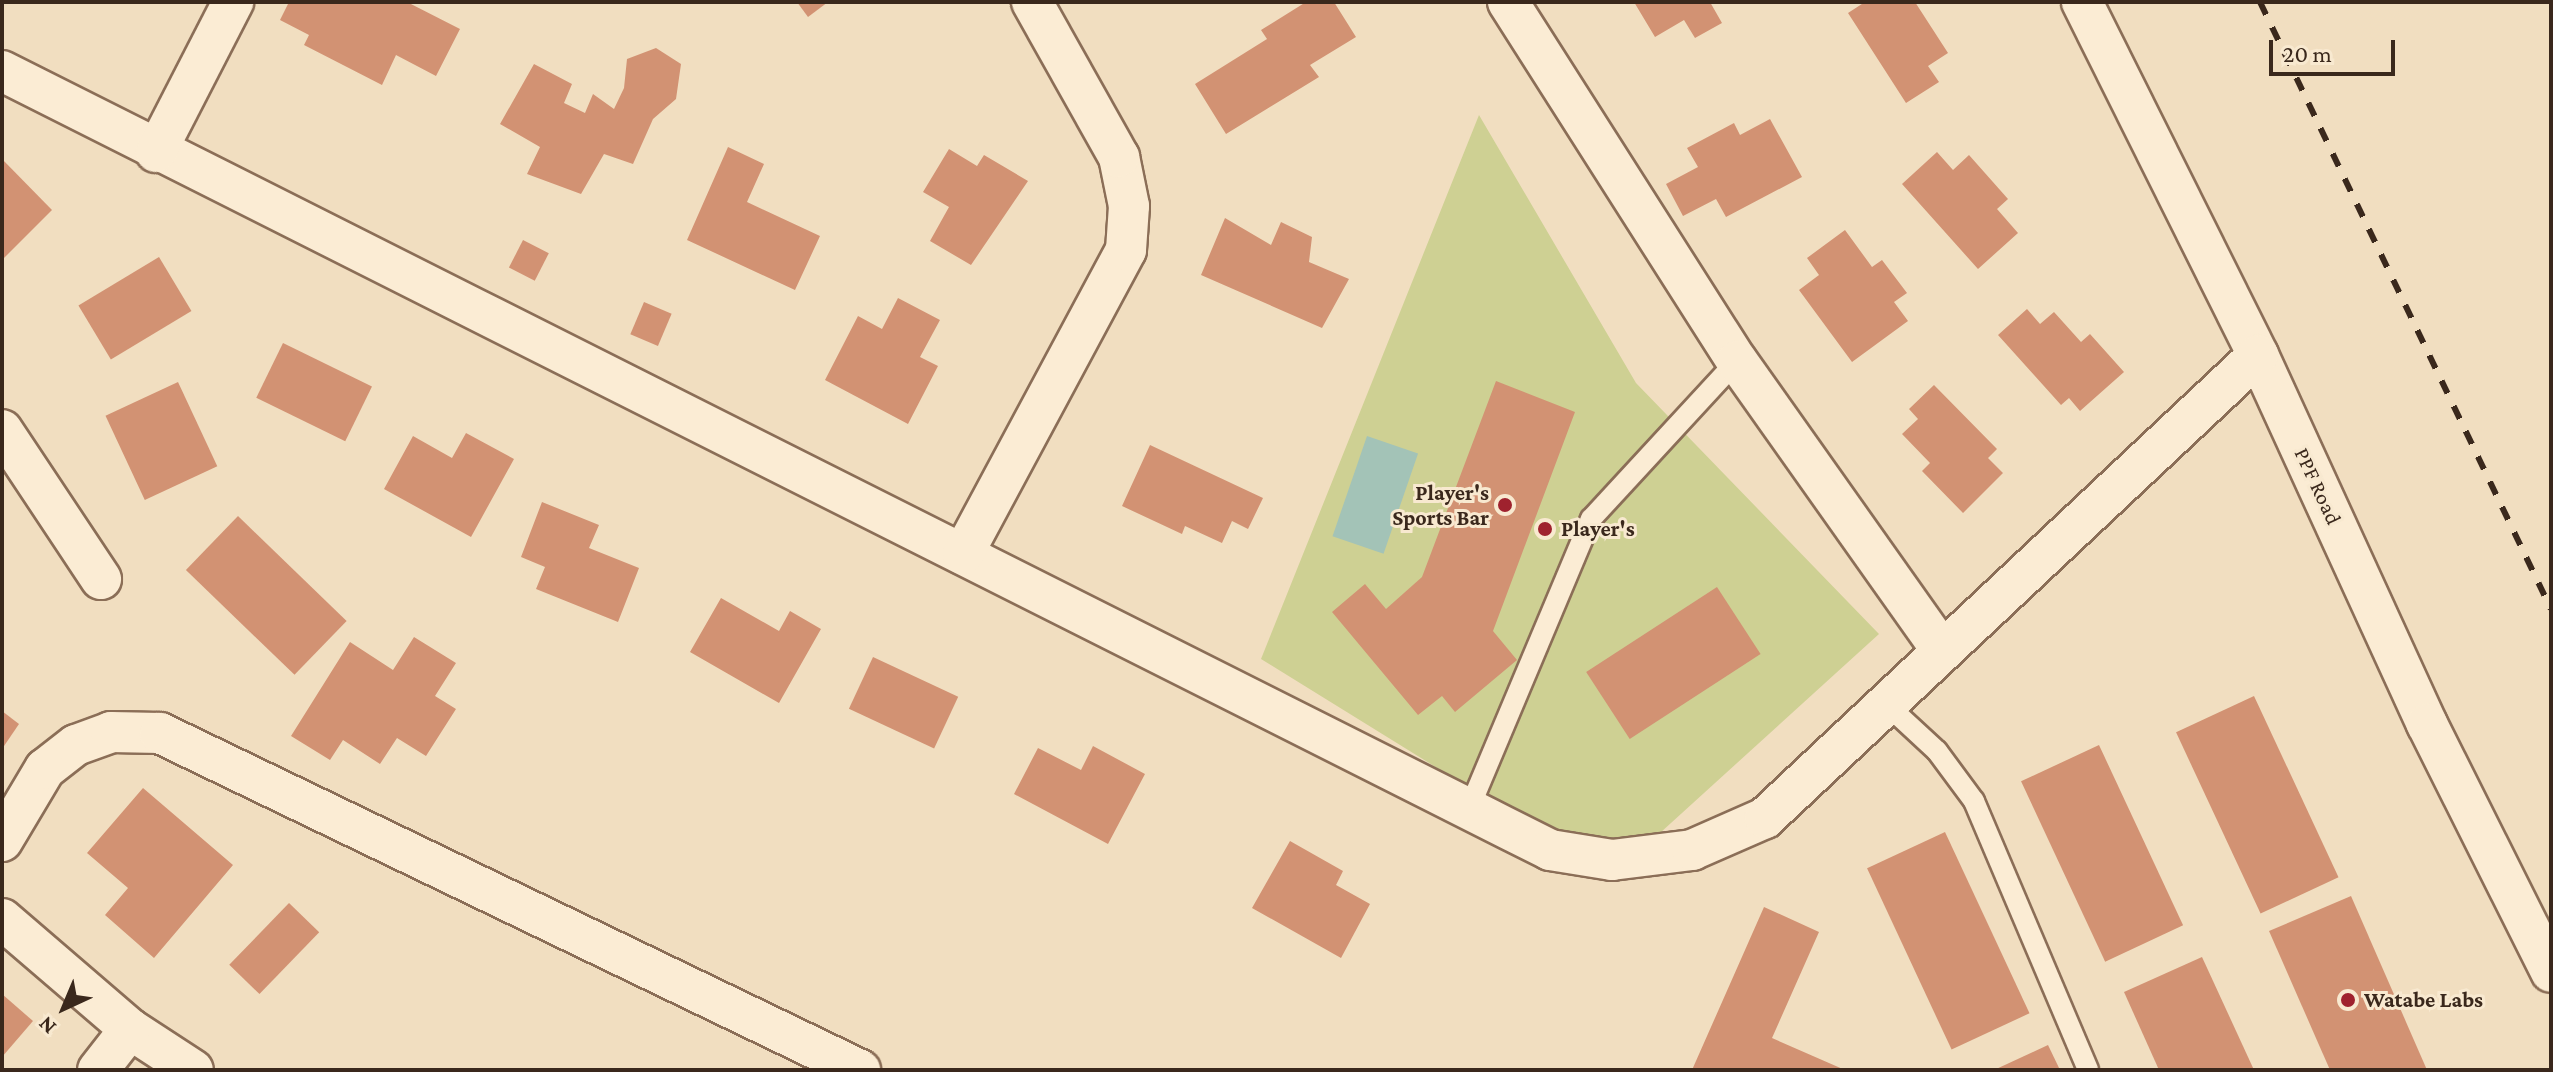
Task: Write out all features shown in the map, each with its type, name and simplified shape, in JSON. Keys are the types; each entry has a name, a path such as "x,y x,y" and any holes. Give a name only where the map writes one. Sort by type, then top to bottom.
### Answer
{"street":[{"path":"156,152 233,2"},
{"path":"963,554 1126,250 1129,206 1119,157 1032,2"},
{"path":"1508,2 1737,361 1942,650"},
{"name":"PPF Road","path":"2082,2 2258,355 2427,724 2551,972"},
{"path":"2,71 156,152 1550,850 1612,860 1692,850 1765,818 1884,702 2258,355"},
{"path":"2,430 101,579"},
{"path":"2,841 45,769 76,745 111,732 160,733 860,1070"},
{"path":"2,919 130,1029 193,1070"},
{"path":"98,1070 130,1029"}],"lane":[{"path":"1469,809 1591,519 1737,361"},
{"path":"1884,702 1937,751 1974,801 2088,1070"}],"green space":[{"name":"Player's","path":"1479,115 1636,383 1879,634 1660,833 1580,845 1476,792 1261,659"}],"shaded area":[{"path":"1367,436 1418,454 1384,554 1332,536"}],"building":[{"path":"289,2 407,2 460,29 436,76 396,55 382,85 304,45 309,35 280,20"},
{"path":"797,2 828,2 808,17"},
{"path":"1306,2 1334,2 1356,37 1310,65 1319,77 1226,134 1195,84 1267,39 1261,30"},
{"path":"1634,2 1710,2 1722,23 1695,38 1684,20 1655,37"},
{"path":"1865,2 1915,2 1948,53 1928,66 1939,82 1906,103 1848,13"},
{"path":"656,48 681,64 676,99 653,119 633,164 604,154 581,194 527,174 540,147 500,124 534,64 572,84 564,103 585,113 593,94 614,109 624,88 627,59"},
{"path":"1770,119 1802,177 1726,217 1716,199 1683,216 1666,184 1698,167 1687,148 1734,123 1740,135"},
{"path":"728,147 764,164 747,202 820,236 795,290 687,240"},
{"path":"949,149 977,166 984,155 1028,181 971,265 930,241 949,207 923,192"},
{"path":"1937,152 1953,170 1969,155 2008,199 1997,209 2018,233 1978,269 1902,184"},
{"path":"2,159 52,210 2,260"},
{"path":"1225,218 1271,245 1281,222 1312,237 1309,262 1349,279 1322,328 1201,275"},
{"path":"1845,230 1872,267 1882,260 1907,293 1894,302 1908,321 1852,362 1799,290 1819,275 1807,258"},
{"path":"523,240 549,253 535,281 509,268"},
{"path":"159,257 191,311 111,359 78,305"},
{"path":"898,298 940,320 920,357 938,366 908,424 825,380 858,316 882,329"},
{"path":"644,302 672,314 658,346 630,334"},
{"path":"2027,309 2040,324 2054,312 2081,342 2090,334 2124,372 2080,411 2069,398 2061,405 1998,335"},
{"path":"283,343 372,386 345,441 256,398"},
{"path":"1496,381 1575,412 1493,631 1517,660 1455,712 1442,696 1418,715 1332,612 1365,584 1386,609 1422,577"},
{"path":"178,382 217,466 145,500 105,416"},
{"path":"1934,385 1997,449 1988,458 2003,473 1963,513 1922,471 1930,463 1902,434 1918,419 1909,409"},
{"path":"466,433 514,459 471,537 384,489 413,436 452,458"},
{"path":"1150,445 1263,498 1248,529 1232,521 1222,543 1185,526 1182,534 1122,506"},
{"path":"542,502 599,525 589,548 639,568 618,622 536,589 545,567 521,557"},
{"path":"238,516 347,621 295,675 186,570"},
{"path":"1717,587 1761,654 1630,739 1586,672"},
{"path":"721,598 779,631 790,611 821,629 779,703 690,652"},
{"path":"414,637 456,663 435,696 456,709 426,756 397,738 380,764 343,740 330,760 291,736 350,642 393,670"},
{"path":"873,657 958,697 934,748 849,709"},
{"path":"2254,696 2339,877 2261,914 2176,732"},
{"path":"2,711 19,724 2,749"},
{"path":"2099,745 2183,925 2105,962 2021,781"},
{"path":"1093,746 1145,774 1108,844 1014,794 1038,748 1081,770"},
{"path":"143,788 233,865 154,958 105,915 128,888 87,853"},
{"path":"1945,832 2030,1013 1952,1050 1867,868"},
{"path":"1290,841 1343,871 1336,885 1370,904 1341,958 1252,908"},
{"name":"Watabe Labs","path":"2351,896 2427,1070 2330,1070 2269,931"},
{"path":"289,903 319,932 259,994 229,965"},
{"path":"1764,907 1819,932 1772,1038 1845,1070 1692,1070"},
{"path":"2202,957 2254,1070 2159,1070 2124,992"},
{"path":"2,994 33,1021 2,1057"},
{"path":"2048,1045 2060,1070 1994,1070"}],"railway":[{"path":"2260,2 2551,609"}],"place":[{"name":"Player's Sports Bar","path":"1505,505"},
{"name":"Player's","path":"1545,529"},
{"name":"Watabe Labs","path":"2348,1000"}]}
